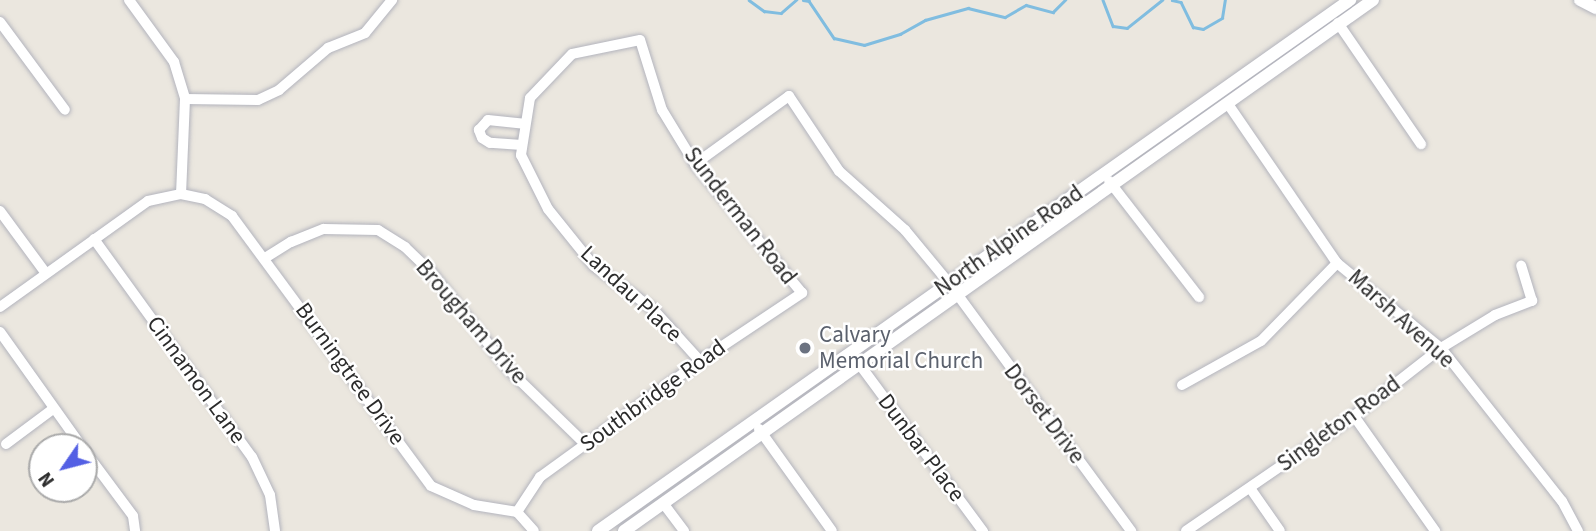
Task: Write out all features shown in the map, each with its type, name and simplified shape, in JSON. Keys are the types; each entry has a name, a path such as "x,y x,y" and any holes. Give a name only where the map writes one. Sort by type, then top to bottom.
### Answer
{"main road":[{"name":"North Alpine Road","path":"598,531 1350,0"},
{"name":"North Alpine Road","path":"624,531 1373,0"},
{"path":"1580,0 1596,8"}],"street":[{"path":"0,307 45,272 148,201 181,194 185,99 174,62 129,0"},
{"path":"185,99 258,100 279,90 328,48 365,33 392,0"},
{"path":"0,22 65,110"},
{"path":"1338,23 1421,144"},
{"name":"Sunderman Road","path":"522,150 530,98 572,54 639,40 662,110 695,164 802,293"},
{"name":"Dorset Drive","path":"695,164 789,96 839,171 905,230 949,283 1131,531"},
{"name":"Marsh Avenue","path":"1228,104 1337,263 1441,348 1562,501 1577,531"},
{"path":"522,150 490,143 482,138 478,130 488,120 524,124"},
{"name":"Landau Place","path":"522,150 548,209 594,266 653,309 700,361"},
{"path":"1104,174 1199,297"},
{"name":"Burningtree Drive","path":"181,194 205,200 232,216 431,486 474,505 516,512"},
{"path":"0,211 45,272"},
{"name":"Brougham Drive","path":"265,258 291,242 324,229 378,230 405,247 431,272 510,371 585,444"},
{"name":"Cinnamon Lane","path":"94,239 252,457 270,495 275,531"},
{"path":"1182,385 1261,341 1337,263"},
{"name":"Singleton Road","path":"1186,531 1354,416 1441,348 1495,315 1532,301 1521,266"},
{"name":"Southbridge Road","path":"516,512 540,477 700,361 802,293"},
{"path":"0,332 71,433"},
{"name":"Dunbar Place","path":"860,365 983,531"},
{"path":"6,444 53,409"},
{"path":"1354,416 1435,531"},
{"path":"754,421 832,531"},
{"path":"98,468 133,516 135,531"},
{"path":"1250,488 1280,531"},
{"path":"663,503 684,531"},
{"path":"516,512 534,531"}],"waterway":[{"path":"749,0 764,11 781,13 796,0"},
{"path":"803,0 809,1 834,38 864,45 900,34 925,20 968,8 1005,17 1026,5 1053,12 1065,0"},
{"path":"1103,0 1113,26 1127,28 1162,0"},
{"path":"1172,0 1181,2 1193,27 1203,29 1222,18 1225,0"}],"place":[{"name":"Calvary Memorial Church","path":"805,348"}]}
